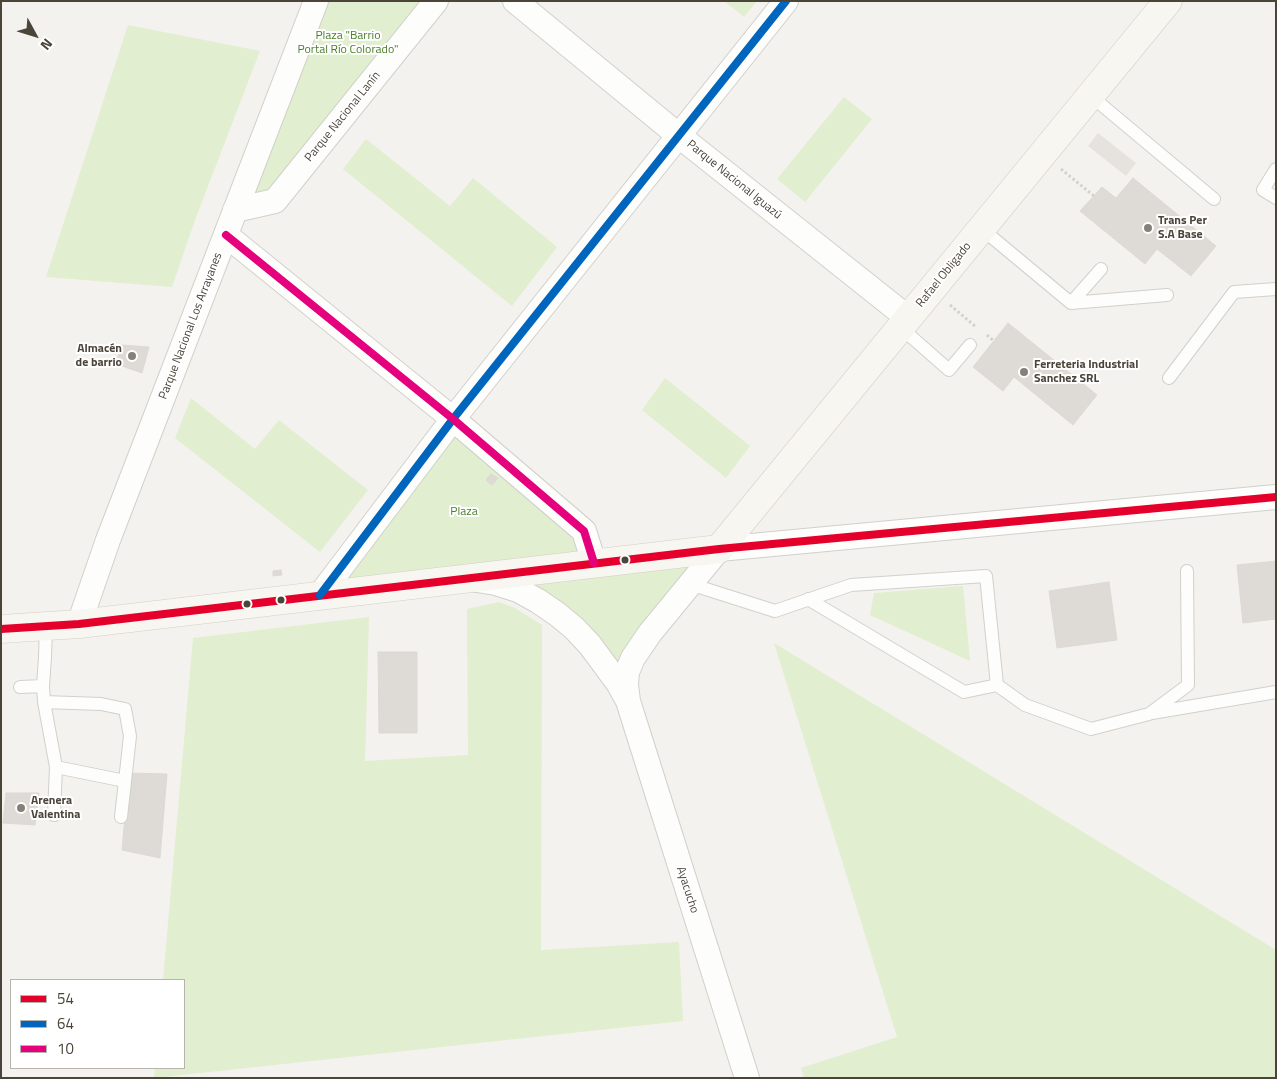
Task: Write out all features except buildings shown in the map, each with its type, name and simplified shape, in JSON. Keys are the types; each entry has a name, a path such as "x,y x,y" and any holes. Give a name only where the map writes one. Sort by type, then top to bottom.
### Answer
{"street":[{"name":"Parque Nacional Los Arrayanes","path":"79,624 108,540 316,1"},
{"name":"Parque Nacional Lanín","path":"235,210 275,201 436,1"},
{"name":"Parque Nacional Iguazú","path":"515,1 904,323"},
{"path":"320,595 453,419 786,1"},
{"name":"Rafael Obligado","path":"719,549 1168,1"},
{"path":"226,235 453,419 584,531 594,563"},
{"path":"1,629 79,624 719,549 1276,497"},
{"name":"Ayacucho","path":"719,549 650,633 632,658 627,672 626,685 628,701 746,1078"},
{"name":"Ayacucho","path":"468,578 496,583 518,590 557,614 590,645 614,676 628,701"}],"lane":[{"path":"1091,96 1214,199"},
{"path":"1276,169 1264,190 1276,198"},
{"path":"982,229 1071,303 1167,295"},
{"path":"1071,303 1101,269"},
{"path":"1169,378 1234,292 1276,289"},
{"path":"904,323 949,370 970,345"},
{"path":"1149,714 1188,685 1187,571"},
{"path":"690,584 775,611 851,585 986,576 997,685"},
{"path":"808,600 964,692 997,685 1025,705 1091,729 1149,714 1276,692"},
{"path":"46,626 43,686 44,702 56,767 54,815"},
{"path":"20,687 43,686"},
{"path":"44,702 102,704 125,709 130,736 121,817"},
{"path":"56,767 125,781"}],"path":[{"path":"1043,154 1094,196"},
{"path":"931,290 994,341"}],"green space":[{"name":"Plaza \"Barrio Portal Río Colorado\"","path":"319,1 436,1 275,201 245,204"},
{"path":"724,1 757,1 744,17"},
{"path":"128,25 260,51 195,220 172,287 46,277"},
{"path":"844,97 872,119 805,202 777,179"},
{"path":"366,139 450,206 473,178 557,247 512,306 343,169"},
{"path":"665,378 750,446 726,478 642,410"},
{"path":"191,398 255,449 279,420 368,490 320,552 175,438"},
{"name":"Plaza","path":"454,431 580,536 583,554 341,581"},
{"path":"696,563 620,676 520,582"},
{"path":"963,586 970,661 870,615 874,593"},
{"path":"499,602 515,608 542,625 541,950 679,942 683,1021 154,1078 155,1069 185,1069 185,979 163,979 193,638 369,617 365,761 468,755 467,609"},
{"path":"774,643 1276,950 1276,1078 804,1078 801,1068 897,1037"}],"shaded area":[{"path":"1098,133 1136,163 1126,176 1088,146"}],"transit line":[{"name":"64","path":"320,595 453,419 786,1"},
{"name":"10","path":"226,235 453,419 584,531 594,563"},
{"name":"54","path":"1,629 79,624 719,549 1276,497"}],"place":[{"name":"Trans Per S.A Base","path":"1148,228"},
{"name":"Almacén de barrio","path":"132,356"},
{"name":"Ferreteria Industrial Sanchez SRL","path":"1024,372"},
{"name":"Arenera Valentina","path":"21,808"}]}
